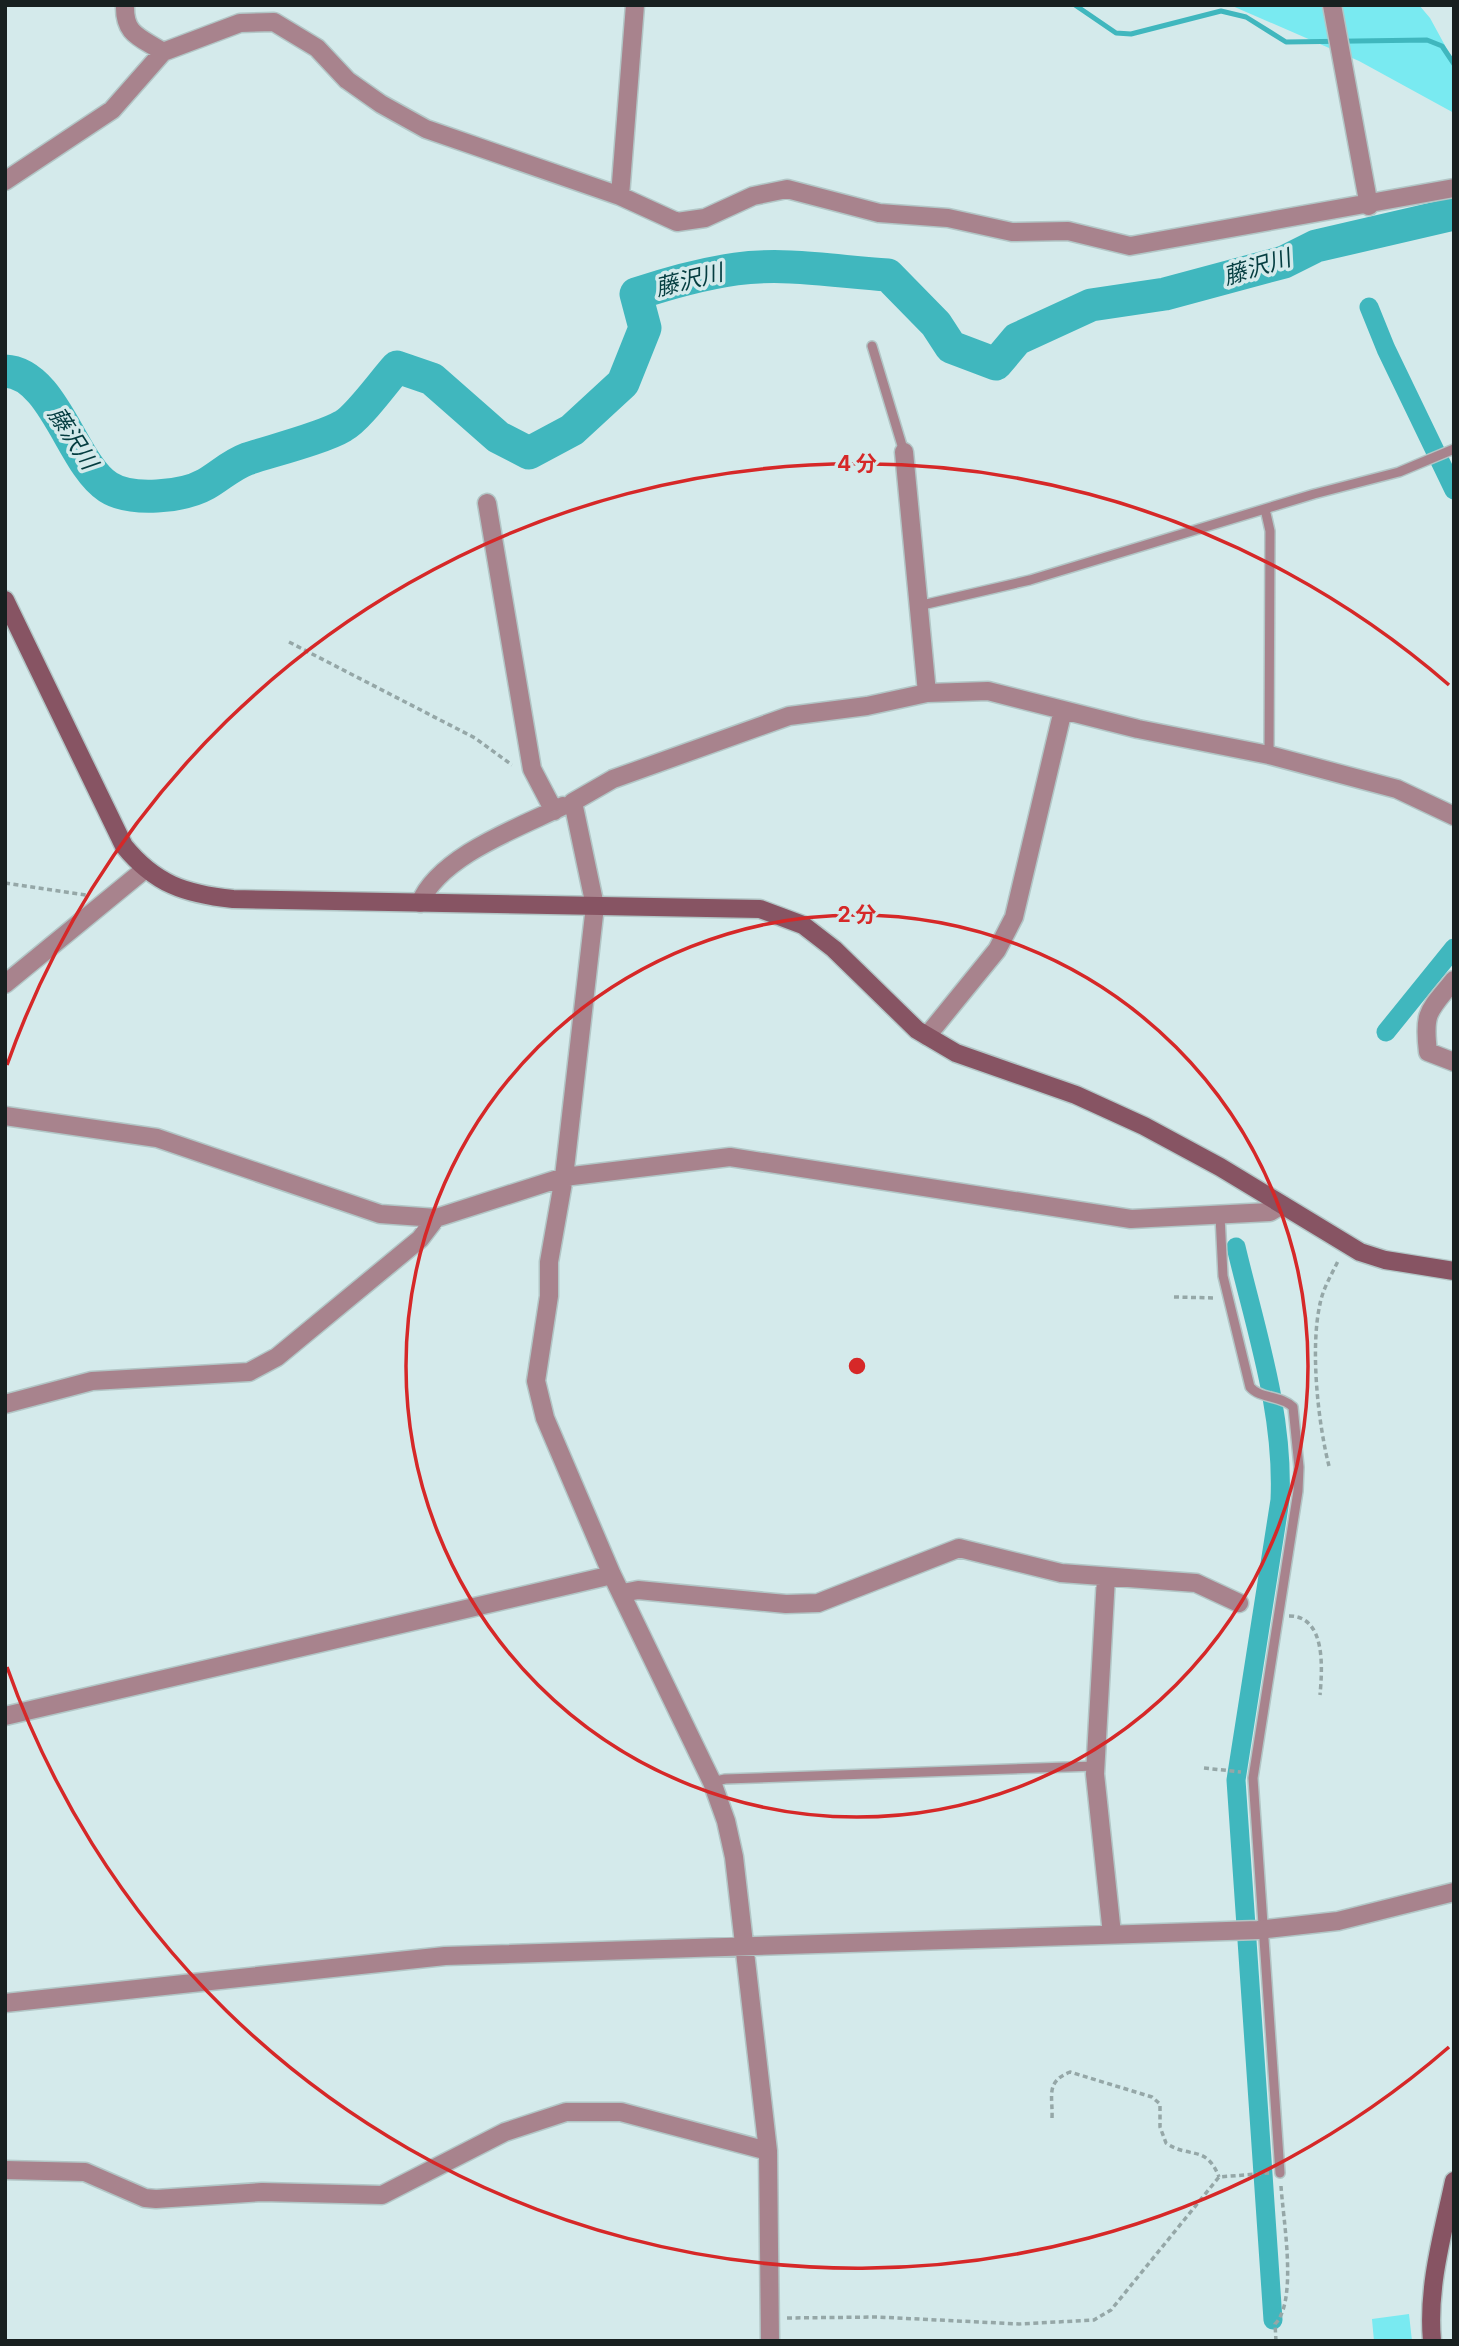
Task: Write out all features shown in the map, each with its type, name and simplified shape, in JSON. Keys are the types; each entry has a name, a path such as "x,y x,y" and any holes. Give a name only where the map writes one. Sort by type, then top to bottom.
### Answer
{"street":[{"path":"125,5 124,22 128,29 163,52"},
{"path":"620,197 635,5"},
{"path":"1332,5 1369,206"},
{"path":"5,181 112,110 163,52 240,23 274,22 317,48 348,80 381,104 426,129 620,197 677,222 705,218 753,197 787,189 879,214 948,218 1012,232 1068,232 1130,246 1369,206 1454,188"},
{"path":"904,452 927,693"},
{"path":"487,503 532,769 554,811"},
{"path":"5,600 124,846 144,870 195,895 233,899 760,909 803,925 834,949 917,1030 956,1053 1076,1096 1144,1126 1346,1245 1385,1260 1454,1271"},
{"path":"420,903 425,891 435,880 466,855 613,779 749,728 789,716 867,706 927,693 988,691 1138,729 1269,755 1397,789 1454,816"},
{"path":"927,1036 997,950 1014,917 1063,710"},
{"path":"573,802 596,906 564,1177 549,1262 548,1296 536,1381 545,1419 612,1575 712,1782 726,1821 734,1857 768,2151 770,2341"},
{"path":"5,984 144,870"},
{"path":"1454,979 1429,1010 1424,1022 1428,1052 1454,1062"},
{"path":"5,1116 156,1138 380,1214 436,1217 564,1177 730,1157 1131,1219 1270,1212 1282,1205"},
{"path":"5,1404 92,1381 249,1372 277,1357 420,1239 436,1217"},
{"path":"623,1593 638,1590 786,1604 818,1603 959,1548 1061,1573 1196,1583 1239,1603"},
{"path":"5,1716 612,1575"},
{"path":"1107,1577 1096,1766 1112,1934"},
{"path":"5,2003 445,1956 1261,1930 1328,1923 1454,1892"},
{"path":"5,2170 85,2172 156,2199 262,2192 382,2195 506,2132 566,2112 621,2112 768,2151"},
{"path":"1432,2341 1431,2304 1435,2270 1454,2181"}],"lane":[{"path":"873,346 904,452"},
{"path":"918,606 1030,580 1427,461 1452,449"},
{"path":"1265,509 1270,531 1269,755"},
{"path":"1220,1216 1222,1263 1250,1387 1258,1393 1287,1402 1294,1412 1300,1467 1253,1778 1278,2173"},
{"path":"712,1782 725,1779 1096,1766"}],"path":[{"path":"289,642 475,738 515,768"},
{"path":"5,883 70,892 104,901"},
{"path":"1329,1466 1317,1399 1319,1306 1346,1245"},
{"path":"1174,1297 1228,1297"},
{"path":"1277,1619 1288,1616 1302,1618 1314,1631 1322,1660 1320,1695"},
{"path":"1204,1768 1224,1772 1249,1772"},
{"path":"1052,2118 1051,2086 1055,2079 1070,2072 1152,2097 1160,2104 1160,2127 1166,2143 1207,2157 1219,2177"},
{"path":"771,2319 877,2317 1019,2323 1094,2320 1111,2310 1219,2177 1278,2173 1287,2291 1283,2313 1275,2327 1276,2341"}],"shaded area":[{"path":"1230,5 1419,5 1430,18 1454,62 1454,113 1359,61"},
{"path":"1409,2314 1412,2341 1374,2341 1372,2319"}],"waterway":[{"path":"1075,5 1116,33 1131,34 1221,11 1246,17 1286,42 1427,40 1442,46 1454,64"},
{"name":"藤沢川","path":"5,371 22,376 37,387 95,475 108,487 130,495 171,495 206,484 247,459 310,440 343,426 363,408 397,367 432,379 498,437 529,453 572,430 623,383 645,328 636,294 698,276 755,267 812,268 888,275 936,324 951,347 996,364 1017,339 1091,305 1165,294 1284,262 1316,246 1454,214"},
{"path":"1369,307 1386,349 1454,490"},
{"path":"1386,1032 1454,948"},
{"path":"1236,1247 1267,1372 1278,1436 1280,1468 1280,1500 1236,1780 1273,2320"}]}
